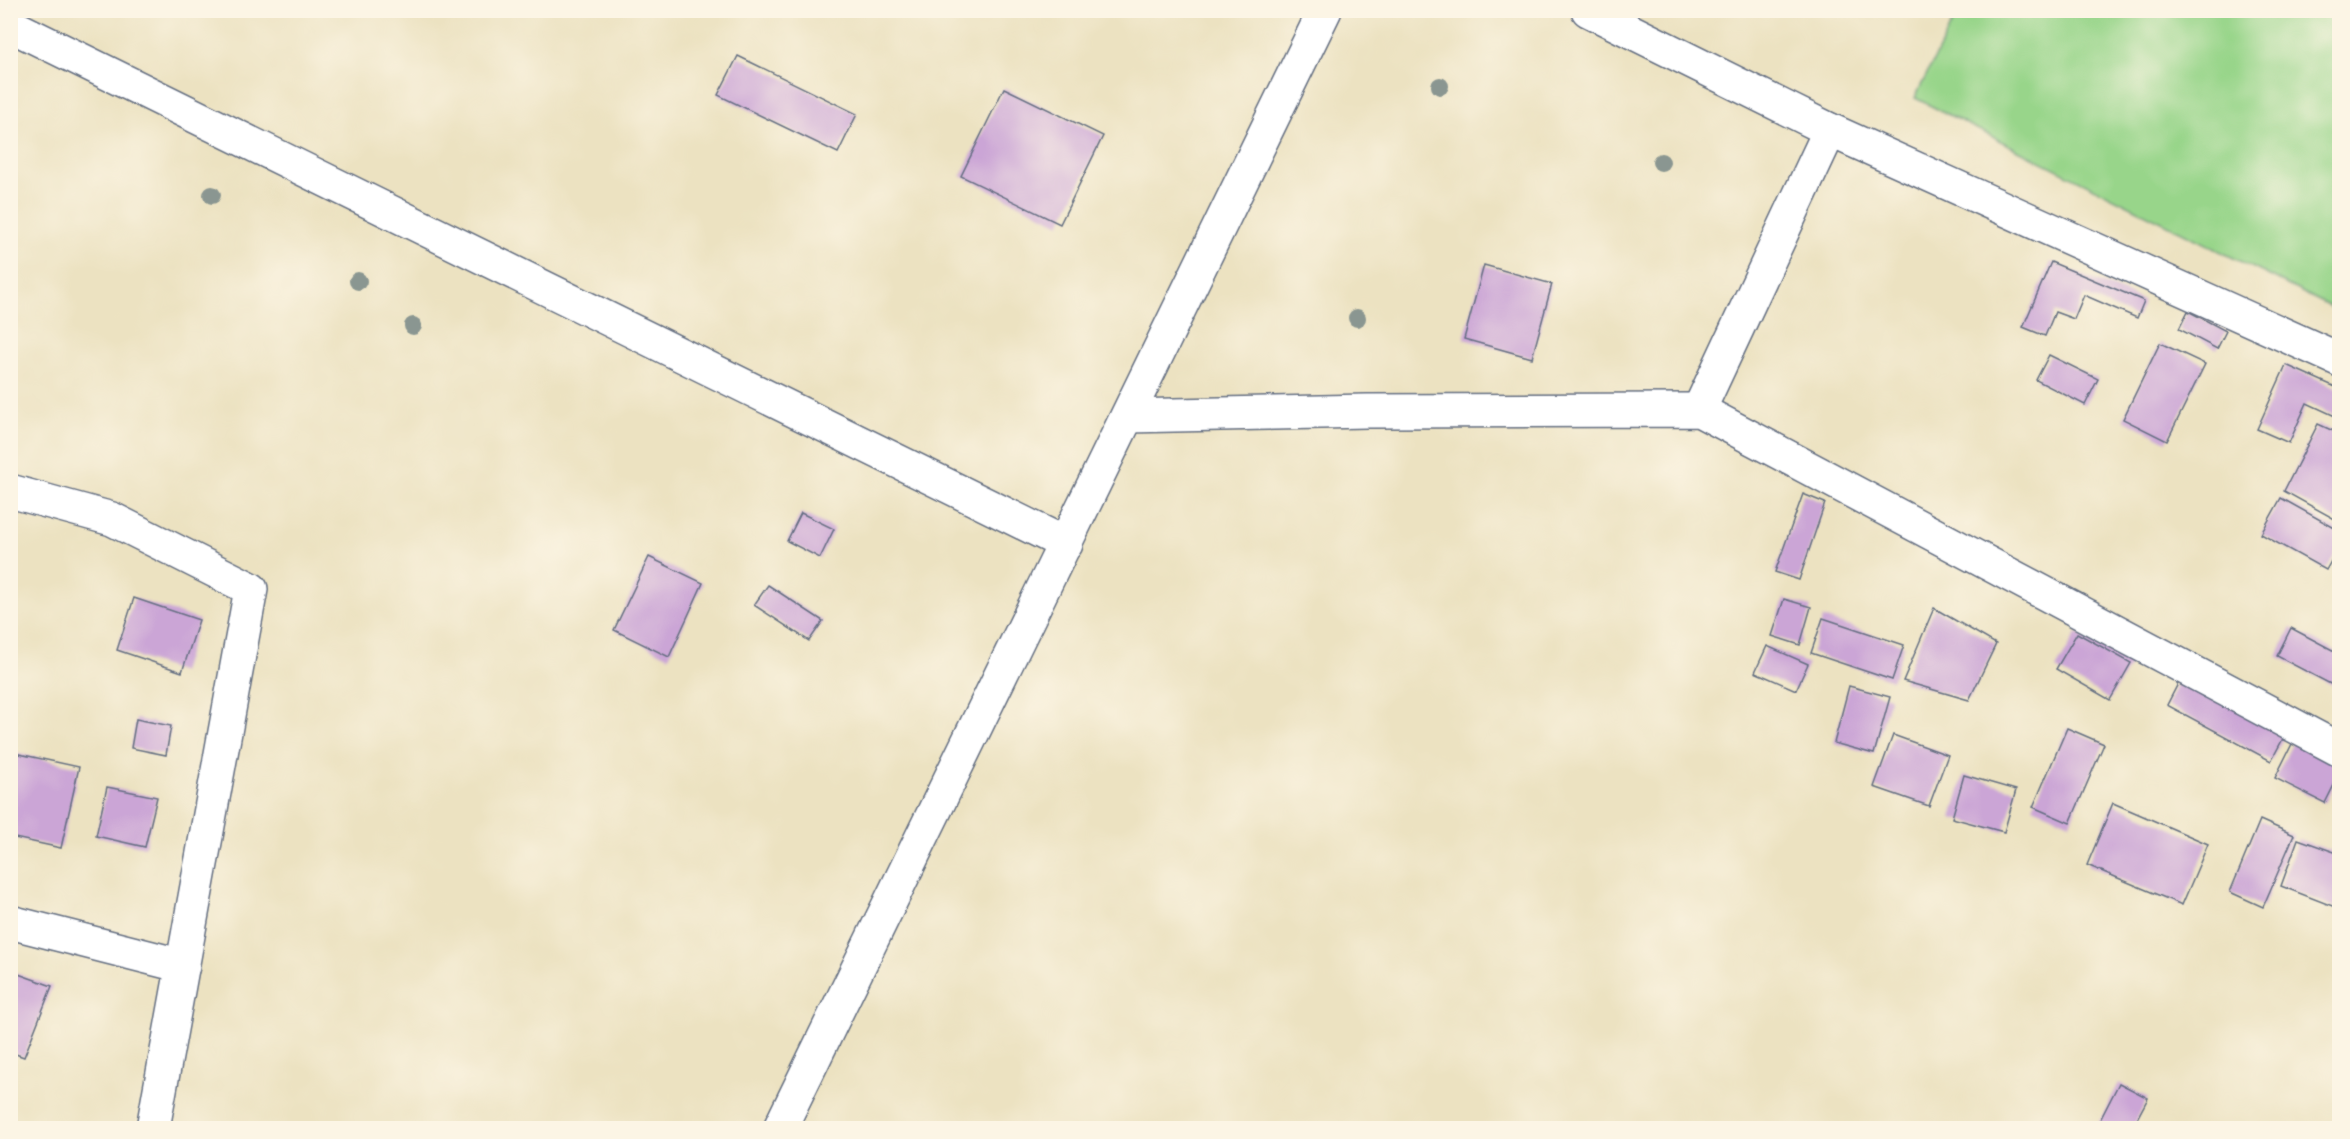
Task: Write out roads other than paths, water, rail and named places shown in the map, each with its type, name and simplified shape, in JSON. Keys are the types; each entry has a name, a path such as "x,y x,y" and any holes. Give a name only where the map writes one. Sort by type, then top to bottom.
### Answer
{"street":[{"path":"780,1128 1325,10"},
{"path":"1588,10 1830,130 2340,360"},
{"path":"10,25 1066,544"},
{"path":"1699,410 1830,130"},
{"path":"1128,416 1367,411 1699,410 2340,750"},
{"path":"10,490 112,519 251,589 153,1128"},
{"path":"10,922 183,966"}]}
